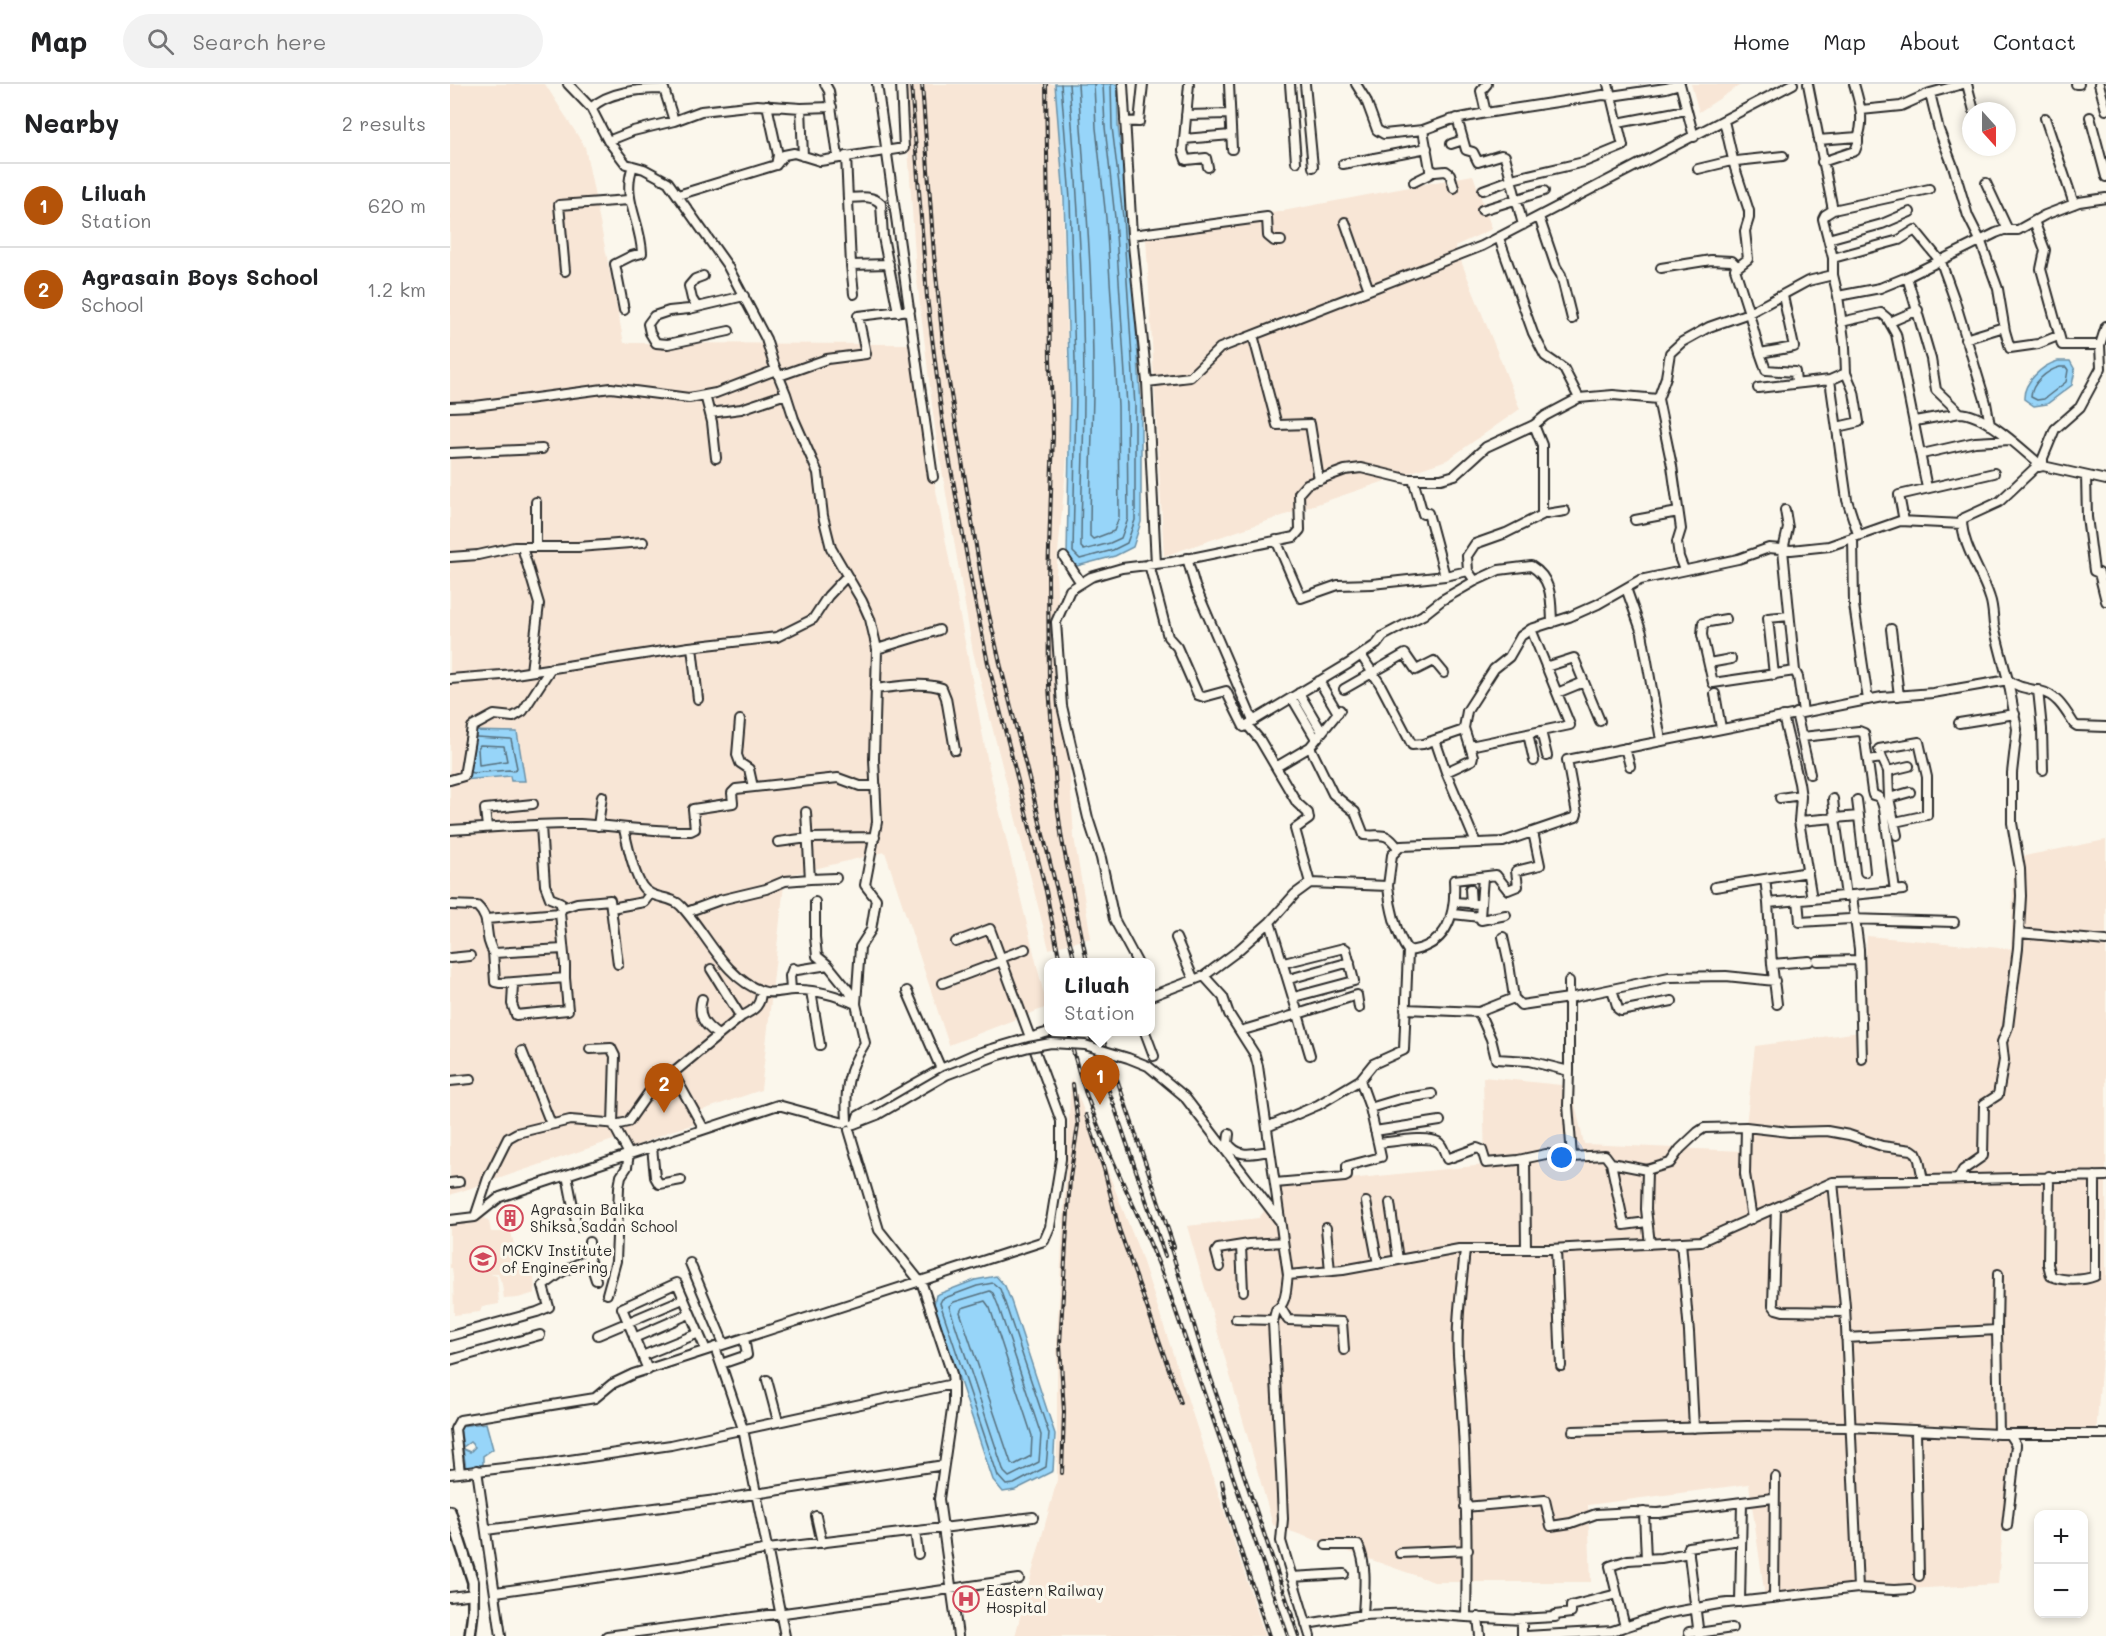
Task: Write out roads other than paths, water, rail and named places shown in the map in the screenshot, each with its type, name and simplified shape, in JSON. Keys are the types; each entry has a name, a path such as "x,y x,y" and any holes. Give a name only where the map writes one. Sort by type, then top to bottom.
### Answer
{"main road":[{"path":"450,1511 453,1528 470,1569 474,1593 468,1635"}],"street":[{"path":"568,84 591,108 608,141 626,164 644,169 668,182 727,265 766,339 794,419 818,473 823,516 831,548 870,619 877,649 875,689 877,822 865,885 876,899 871,930 860,947 856,1004"},
{"path":"825,84 829,91 849,198 854,294"},
{"path":"877,84 933,477"},
{"path":"678,195 776,165 783,155 794,153 820,161 904,148 901,84"},
{"path":"1123,84 1132,235 1147,382 1153,564 1168,637 1177,647 1198,695 1204,697 1226,691 1244,727 1361,655 1377,644 1383,636 1423,615 1442,600 1499,570 1517,566 1531,566 1542,574 1548,585 1552,623"},
{"path":"1125,121 1139,122 1143,84"},
{"path":"1189,84 1183,151 1185,159 1206,158 1208,168"},
{"path":"1229,84 1232,149"},
{"path":"1290,84 1296,162"},
{"path":"1305,84 1313,167"},
{"path":"1356,84 1366,100 1378,133 1384,134 1423,130 1457,118 1486,112 1603,95 1611,96 1680,84 1694,137"},
{"path":"1486,112 1481,91 1487,84"},
{"path":"1483,190 1516,178 1584,162 1623,146 1608,84"},
{"path":"1147,382 1190,377 1220,348 1499,238 1793,84"},
{"path":"1808,84 1833,210"},
{"path":"1822,162 1856,151 1861,127 1861,110 1854,84"},
{"path":"1861,110 1901,106 1930,93 1962,84"},
{"path":"1967,84 1972,102"},
{"path":"2099,84 2106,110"},
{"path":"591,108 600,100 614,95 664,89 674,121"},
{"path":"1930,93 1939,130 1968,216 1981,242 1998,289 2010,348 2038,344 2058,336"},
{"path":"608,141 641,128 674,121 700,111 767,105 801,108 832,107"},
{"path":"767,105 778,155 776,165"},
{"path":"801,108 803,156"},
{"path":"1618,123 1686,110"},
{"path":"1186,115 1230,114"},
{"path":"2090,117 2106,177"},
{"path":"1457,118 1466,150 1473,152 1478,162 1503,155 1522,225"},
{"path":"2045,118 2074,204"},
{"path":"1724,121 1749,211 1745,231 1748,259 1735,269 1766,370 1795,372 1796,383"},
{"path":"1414,182 1430,174 1423,130"},
{"path":"1184,139 1232,135"},
{"path":"1818,140 1858,137"},
{"path":"1451,144 1463,140"},
{"path":"1343,164 1427,148"},
{"path":"1698,169 1727,162 1783,156"},
{"path":"624,309 615,264 642,253 629,200 630,173 633,166"},
{"path":"1430,169 1435,172 1446,171 1450,174 1454,188"},
{"path":"1986,183 2008,230"},
{"path":"1837,427 1859,422 1854,392 1846,373 1838,296 1833,275 1833,258 1823,219 1833,210 1929,189"},
{"path":"1482,210 1544,191"},
{"path":"849,198 867,197 877,199 881,204 883,237 898,312"},
{"path":"1838,296 1880,288 1941,262 1996,233 2018,230 2074,204 2106,198"},
{"path":"565,271 559,205 629,200"},
{"path":"1828,239 1882,224 1910,212"},
{"path":"1132,235 1266,217 1268,236 1274,241 1281,241"},
{"path":"1539,217 1561,275 1572,319"},
{"path":"2034,221 2045,250 2042,268 2062,345 2100,345"},
{"path":"1345,222 1369,290"},
{"path":"1833,258 1899,240 1915,230 1941,262 1986,403 1990,424"},
{"path":"1499,238 1533,333 1545,356 1564,369 1579,398"},
{"path":"1661,268 1711,260 1732,261 1737,266"},
{"path":"851,265 889,264"},
{"path":"1684,570 1677,542 1681,529 1669,445 1658,399 1666,377 1670,353 1682,342 1709,327 1749,313 1808,281 1833,275"},
{"path":"697,307 692,299 689,286 695,279 704,276"},
{"path":"1908,277 1932,365 1935,390 1960,413"},
{"path":"729,331 668,344 656,344 648,324 654,316 669,311 744,296"},
{"path":"1760,353 1794,347 1783,296"},
{"path":"450,408 610,388 689,398 716,393 827,359 866,354 858,316 910,310"},
{"path":"1890,322 1917,310"},
{"path":"1841,322 1881,313 1890,322 1901,349 1928,488"},
{"path":"1958,1179 1963,1170 1983,1156 1984,1104 1998,1095 2004,1060 2002,1042 2008,1027 2019,933 2021,896 2020,869 2012,823 2012,773 2017,729 2015,714 1994,626 1991,601 1982,576 1972,560 1962,519 1999,502 2040,464 2055,429 2080,407 2103,367 2100,345 2106,326"},
{"path":"1965,339 2004,327"},
{"path":"1253,335 1277,425 1310,423 1319,480"},
{"path":"1758,388 1830,380 1846,373"},
{"path":"1830,380 1847,500 1855,536 1854,605 1868,700"},
{"path":"710,413 741,408 786,394"},
{"path":"705,395 710,413 716,458"},
{"path":"1134,958 1114,919 1101,858 1088,818 1062,706 1056,622 1070,590 1091,577 1122,568 1293,537 1300,530 1299,493 1307,483 1345,470 1362,468 1413,479 1441,479 1455,475 1486,447 1534,425 1545,416 1579,398 1613,395 1658,399"},
{"path":"1915,421 1960,413 1967,414 1994,426 2040,464 2106,480"},
{"path":"1475,581 1467,571 1467,556 1475,544 1524,525 1542,515 1542,445 1534,425"},
{"path":"1922,454 1975,442 2010,440"},
{"path":"450,453 542,449"},
{"path":"1904,521 1899,495 1994,473"},
{"path":"2086,476 2087,517 2094,571 2099,573 2106,601"},
{"path":"1413,479 1423,514 1428,513 1445,576"},
{"path":"536,502 536,546"},
{"path":"1785,510 1788,528 1783,550 1789,616 1795,671 1798,677 1802,737 1810,774"},
{"path":"1543,512 1546,514 1565,512"},
{"path":"1635,520 1678,512"},
{"path":"1446,772 1472,760 1473,756 1464,730 1467,711 1491,673 1509,657 1521,636 1531,629 1598,604 1640,580 1738,559 1769,548 1783,550 1829,546 1892,523 1904,521 1962,524"},
{"path":"1276,540 1301,598 1338,585 1372,584 1445,576 1467,571"},
{"path":"450,557 478,555 522,547 578,547 643,542"},
{"path":"522,547 539,604 531,671"},
{"path":"1064,557 1081,583"},
{"path":"1187,558 1250,723 1297,803 1308,813 1309,819 1295,829 1311,883"},
{"path":"450,679 531,671 777,637 813,619 828,596 847,576"},
{"path":"1626,588 1642,633 1661,740"},
{"path":"1774,675 1768,618 1789,616"},
{"path":"1726,619 1702,623 1702,635 1713,683 1795,671"},
{"path":"1470,746 1570,725 1531,629"},
{"path":"1891,629 1899,696"},
{"path":"877,649 921,638 939,630"},
{"path":"692,647 698,699"},
{"path":"1344,689 1406,654 1416,670 1434,661 1444,673"},
{"path":"1361,655 1412,745 1464,730"},
{"path":"1546,667 1574,658 1599,721"},
{"path":"1709,663 1731,659"},
{"path":"450,780 464,776 472,727 494,715 513,717 523,711 551,668"},
{"path":"2008,680 2015,686 2038,690 2058,700 2073,724 2077,726 2106,727"},
{"path":"1267,1127 1318,1105 1360,1080 1373,1064 1404,1050 1406,1046 1407,951 1393,914 1388,886 1392,855 1398,848 1406,844 1503,842 1576,817 1567,760 1799,712 2008,680"},
{"path":"1276,767 1311,747 1339,712 1319,681"},
{"path":"1557,693 1584,682"},
{"path":"875,689 916,685 934,685 942,688 946,698 955,750"},
{"path":"2038,690 2043,770"},
{"path":"1715,694 1721,728"},
{"path":"1296,696 1322,732"},
{"path":"1296,696 1316,739"},
{"path":"1959,723 2015,714"},
{"path":"1783,716 1801,795 1799,821 1812,899"},
{"path":"740,720 737,755 740,763 749,769 753,787"},
{"path":"1541,731 1547,756"},
{"path":"1768,903 1899,890 1884,809 1881,800 1873,795 1865,737 1862,732 1820,733 1802,737"},
{"path":"1528,734 1534,761"},
{"path":"1435,740 1454,796 1476,843"},
{"path":"1895,822 1927,815 1927,777 1919,742 1879,749 1888,771 1889,798 1898,835"},
{"path":"1311,747 1333,794 1355,812 1364,835 1379,833 1386,836 1398,848"},
{"path":"1625,748 1630,766"},
{"path":"1868,760 1882,758"},
{"path":"1888,771 1909,766"},
{"path":"450,830 488,827 598,826 691,831 695,829 693,809 733,803 732,793 736,789 838,778 860,786 876,786"},
{"path":"1889,798 1910,792"},
{"path":"1780,798 1801,795"},
{"path":"598,826 602,796"},
{"path":"1833,799 1855,920 1859,960 1862,1059"},
{"path":"1857,800 1865,872"},
{"path":"488,827 485,809 533,804"},
{"path":"806,812 810,879"},
{"path":"1799,821 1859,816"},
{"path":"513,984 512,1004 516,1015 568,1010 560,902 550,898 545,885 541,826"},
{"path":"624,829 629,852 641,885 650,894 680,903 741,980 761,991 811,991 832,995 856,1004"},
{"path":"1407,951 1418,950 1433,943 1444,933 1453,914 1454,880 1496,875 1508,890 1518,886 1516,871 1540,865 1533,832"},
{"path":"778,842 808,838 874,837"},
{"path":"1715,887 1808,872"},
{"path":"1480,917 1483,877"},
{"path":"687,912 720,900 776,886 785,881 836,878"},
{"path":"1765,879 1772,964 1778,1004"},
{"path":"1155,995 1204,976 1235,953 1270,922 1294,894 1311,883 1388,886"},
{"path":"1470,889 1471,904"},
{"path":"611,908 644,902 650,894"},
{"path":"486,919 561,910 577,903 610,900 618,964"},
{"path":"1798,900 1800,922 1855,920 1954,922"},
{"path":"815,902 815,937 818,956 849,991 856,1004 865,1043 854,1059 846,1092 850,1124 879,1230 920,1281 952,1374 953,1402 939,1499 958,1636"},
{"path":"1455,902 1481,904"},
{"path":"450,905 477,906 484,913 489,946 494,953 563,949"},
{"path":"1453,914 1480,917 1481,920 1506,915"},
{"path":"1270,922 1310,1054"},
{"path":"460,1473 455,1429 460,1420 595,1398 612,1384 633,1374 1044,1240 1050,1227 1062,1159 1061,1121 990,929 956,942"},
{"path":"2019,933 2106,941"},
{"path":"1503,937 1514,998 1521,1005 1569,998 1669,977 1726,976 1775,981"},
{"path":"1176,938 1194,980"},
{"path":"1284,963 1344,948 1350,962 1359,1008"},
{"path":"943,983 1026,949"},
{"path":"493,951 495,982 513,984 565,978"},
{"path":"450,958 470,956"},
{"path":"1772,964 1859,960"},
{"path":"1289,979 1350,962"},
{"path":"791,990 790,976 793,968 797,970 828,965"},
{"path":"711,969 725,994 742,1016"},
{"path":"1204,976 1223,997 1229,1014 1255,1055 1258,1066 1288,1275 1284,1302 1281,1308 1276,1310 1273,1320 1282,1484 1281,1541 1310,1636"},
{"path":"1294,997 1354,981"},
{"path":"1569,981 1568,1105 1572,1156"},
{"path":"1612,989 1618,1009 1621,1011 1672,1001"},
{"path":"475,1216 488,1179 508,1138 517,1133 551,1124 580,1119 613,1124 628,1122 654,1085 674,1073 718,1035 755,1008 760,1002 761,991"},
{"path":"811,991 820,1045"},
{"path":"907,992 941,1069"},
{"path":"1240,1031 1357,995"},
{"path":"1405,1009 1479,1012 1514,998"},
{"path":"702,999 700,1015 704,1023 718,1035"},
{"path":"1479,1012 1491,1039 1496,1059 1529,1062 1569,1071"},
{"path":"850,1124 858,1116 941,1069 975,1054 1044,1034"},
{"path":"1146,1036 1154,1056"},
{"path":"450,1220 475,1216 500,1197 778,1105 850,1124 877,1115 946,1075 996,1056 1051,1043 1085,1045 1128,1058 1148,1066 1169,1082 1184,1096 1280,1222"},
{"path":"590,1049 611,1048 615,1056 613,1124 629,1155 627,1167 621,1176 616,1261 607,1294"},
{"path":"522,1051 551,1124"},
{"path":"674,1073 704,1130"},
{"path":"450,1081 471,1079"},
{"path":"1275,1183 1345,1177 1347,1166 1381,1157 1370,1108 1360,1080"},
{"path":"1370,1108 1400,1099 1431,1094"},
{"path":"1375,1131 1440,1121"},
{"path":"1611,1163 1647,1170 1670,1163 1680,1149 1704,1128 1746,1126 1789,1132 1827,1131 1849,1135 1882,1146 1914,1151 1919,1160 1923,1179"},
{"path":"1746,1126 1745,1174 1752,1219"},
{"path":"1229,1134 1228,1143 1233,1151 1245,1154 1270,1151"},
{"path":"1378,1143 1424,1139 1437,1141 1447,1159 1477,1148 1482,1150 1486,1163 1525,1159 1546,1154 1605,1155 1611,1163 1624,1225 1647,1222"},
{"path":"652,1147 655,1177 658,1184 681,1180"},
{"path":"1525,1159 1526,1249"},
{"path":"1647,1170 1647,1222 1650,1244"},
{"path":"567,1175 577,1227"},
{"path":"2049,1176 2048,1264 2051,1276 2086,1280 2095,1276 2095,1176"},
{"path":"1288,1275 1378,1264 1465,1249 1556,1249 1701,1241 1833,1182 2106,1176"},
{"path":"1833,1182 1845,1312 1858,1588"},
{"path":"1366,1202 1378,1264"},
{"path":"1390,1203 1398,1260"},
{"path":"1776,1208 1773,1305 1776,1309 1783,1311 1845,1312"},
{"path":"1326,1228 1330,1271"},
{"path":"589,1242 589,1258 596,1280"},
{"path":"1220,1267 1217,1250 1283,1242"},
{"path":"1681,1242 1694,1428"},
{"path":"1241,1246 1244,1291"},
{"path":"1465,1249 1458,1354 1463,1413 1467,1550 1466,1617"},
{"path":"1556,1249 1561,1366"},
{"path":"450,1336 549,1307 543,1286 562,1272 589,1258"},
{"path":"690,1263 719,1345 743,1429 785,1636"},
{"path":"1998,1274 1999,1434"},
{"path":"648,1370 622,1308 676,1283 706,1350"},
{"path":"598,1335 683,1299"},
{"path":"1281,1308 1288,1320 1341,1321 1344,1350"},
{"path":"634,1338 689,1314"},
{"path":"1236,1319 1273,1320"},
{"path":"1846,1338 1997,1330"},
{"path":"642,1356 699,1333"},
{"path":"450,1360 540,1335"},
{"path":"723,1363 747,1355 744,1338"},
{"path":"767,1380 778,1422"},
{"path":"450,1474 549,1463 671,1445 953,1384"},
{"path":"1573,1431 1850,1427 1999,1434 2106,1434"},
{"path":"1916,1431 1919,1576"},
{"path":"2007,1526 2016,1445 2009,1434"},
{"path":"486,1530 756,1494 944,1465"},
{"path":"477,1470 501,1636"},
{"path":"1774,1598 1776,1505 1773,1498 1775,1477"},
{"path":"1465,1507 1545,1500 1551,1526 1571,1523 1596,1514 1658,1513 1773,1498"},
{"path":"1740,1602 1742,1502"},
{"path":"1644,1512 1646,1559"},
{"path":"816,1516 822,1543"},
{"path":"496,1592 680,1566 768,1549 1033,1517"},
{"path":"915,1532 918,1554"},
{"path":"1698,1633 1688,1547 1741,1540"},
{"path":"1326,1545 1358,1545 1364,1565 1364,1616"},
{"path":"1400,1553 1467,1550"},
{"path":"1625,1627 1610,1566 1628,1560 1662,1558 1689,1553"},
{"path":"1291,1577 1344,1575"},
{"path":"607,1636 1019,1579"},
{"path":"1517,1618 1522,1620 1523,1636 1591,1634 1612,1631 1664,1614 1696,1608 1858,1588 1894,1590 1910,1588"},
{"path":"450,1597 474,1593"},
{"path":"1306,1624 1364,1616 1416,1613 1466,1617 1555,1617 1555,1615 1571,1612 1571,1606 1617,1594"},
{"path":"1478,1617 1480,1636"},
{"path":"1689,1632 1698,1633 1732,1628"}],"water":[{"path":"1055,84 1117,84 1118,126 1129,217 1141,405 1141,522 1133,547 1115,556 1077,566 1067,556 1070,393 1064,199"},
{"path":"2058,361 2070,361 2075,370 2072,385 2047,404 2034,406 2024,399 2027,386 2040,370"},
{"path":"468,731 517,732 525,781 511,781 510,776 463,780"},
{"path":"996,1276 1005,1286 1011,1301 1055,1434 1053,1471 1015,1490 1003,1492 993,1480 934,1304 936,1295 975,1280"},
{"path":"486,1423 493,1449 483,1456 483,1465 466,1468 463,1449 470,1452 475,1447 470,1442 463,1447 460,1426"}],"railway":[{"path":"911,84 927,297 942,418 988,663 1046,891 1059,958"},
{"path":"922,84 934,255 944,352 983,588 1074,958"},
{"path":"1046,84 1053,435 1048,577 1049,686 1057,804 1086,958"},
{"path":"1070,1036 1087,1097 1099,1128 1166,1283 1288,1636"},
{"path":"1090,1036 1165,1256"},
{"path":"1102,1036 1174,1247"},
{"path":"1062,1473 1064,1412 1060,1344 1070,1178 1078,1125 1073,1084"},
{"path":"1086,1115 1104,1169 1119,1229 1181,1403"},
{"path":"1169,1242 1205,1361 1299,1636"},
{"path":"1222,1481 1228,1512 1269,1636"}],"place":[{"name":"Liluah","path":"1100,1105"},
{"name":"Agrasain Boys School","path":"664,1113"},
{"name":"Agrasain Balika Shiksa Sadan School","path":"510,1218"},
{"name":"MCKV Institute of Engineering","path":"483,1259"},
{"name":"Eastern Railway Hospital","path":"966,1599"}]}
